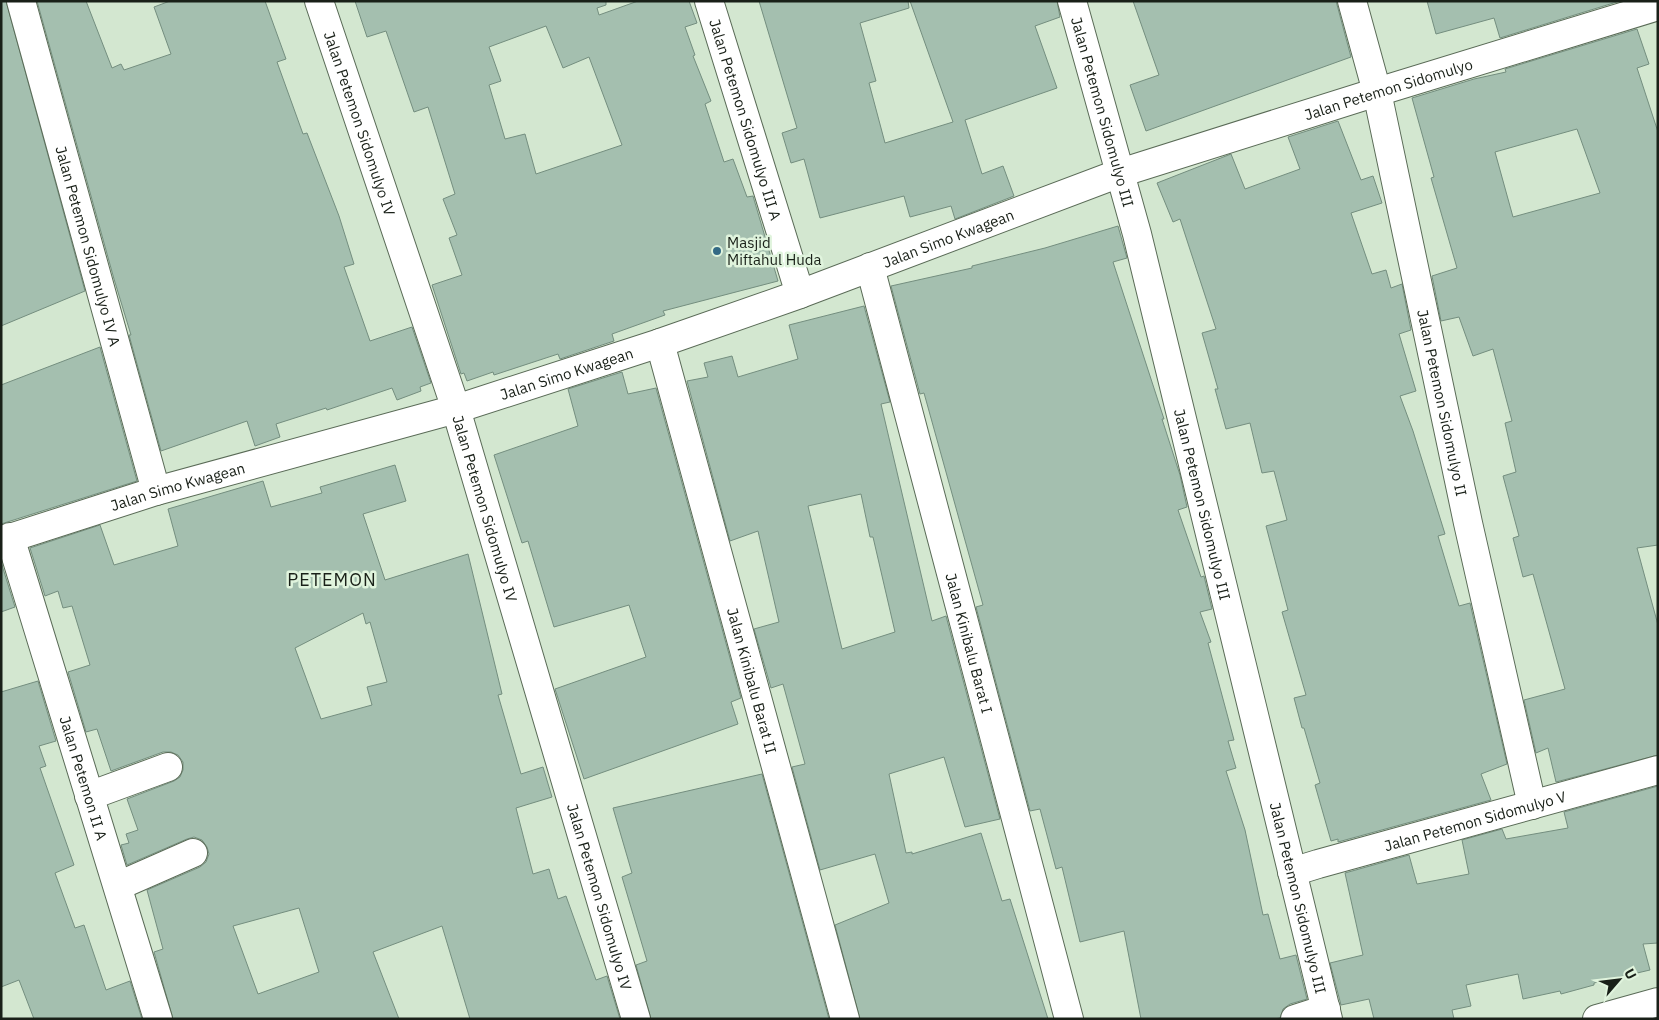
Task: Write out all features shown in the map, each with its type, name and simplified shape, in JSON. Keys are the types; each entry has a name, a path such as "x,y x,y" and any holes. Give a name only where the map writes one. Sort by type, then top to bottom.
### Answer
{"street":[{"name":"Jalan Petemon Sidomulyo IV A","path":"21,1 156,491"},
{"name":"Jalan Petemon Sidomulyo IV","path":"319,1 456,409 636,1019"},
{"name":"Jalan Petemon Sidomulyo III A","path":"708,1 800,294"},
{"name":"Jalan Petemon Sidomulyo III","path":"1072,1 1141,253 1327,1014"},
{"name":"Jalan Petemon Sidomulyo II","path":"1352,1 1377,92 1468,523 1532,804"},
{"name":"Jalan Petemon Sidomulyo","path":"1120,173 1377,92 1646,11"},
{"name":"Jalan Simo Kwagean","path":"6,539 156,491 456,409 660,342 800,294 1120,173"},
{"name":"Jalan Kinibalu Barat I","path":"870,267 1069,1019"},
{"name":"Jalan Kinibalu Barat II","path":"660,342 845,1019"},
{"name":"Jalan Petemon II A","path":"6,539 118,886 158,1019"},
{"path":"89,796 168,767"},
{"name":"Jalan Petemon Sidomulyo V","path":"1292,872 1658,770"},
{"path":"118,886 193,853"},
{"path":"1597,1019 1658,1002"},
{"path":"1295,1019 1327,1014"}],"building":[{"path":"1,1 6,1 85,291 1,326"},
{"path":"37,1 86,1 112,68 121,64 124,70 171,54 154,7 170,1 265,1 286,59 277,62 303,134 307,133 339,216 354,264 344,267 370,341 412,327 431,383 420,387 421,391 397,400 392,388 327,410 326,408 276,424 280,437 255,446 247,421 161,451 129,335 131,335"},
{"path":"355,1 606,1 606,5 597,8 599,15 638,1 689,1 697,23 685,27 695,55 693,56 711,101 705,104 724,162 733,159 747,197 753,196 778,281 663,311 665,315 612,334 614,341 560,359 558,354 494,375 493,372 467,381 464,373 461,374 432,285 462,275 449,238 457,235 443,199 455,194 428,107 414,112 386,31 367,37","holes":["546,26 563,68 589,57 622,145 536,174 525,134 505,139 489,85 501,81 489,47"]},
{"path":"759,1 908,1 909,8 860,23 876,81 869,83 885,143 953,122 910,1 1057,1 1060,17 1035,26 1057,88 965,120 982,174 1003,166 1014,196 955,219 951,206 910,217 904,196 820,218 804,159 791,163 782,133 797,128"},
{"path":"1133,1 1336,1 1351,57 1146,131 1130,85 1159,75"},
{"path":"1427,1 1620,1 1500,38 1494,18 1436,34"},
{"path":"1637,29 1649,64 1637,68 1658,132 1658,545 1637,548 1658,625 1658,755 1556,782 1548,748 1536,753 1524,700 1565,689 1533,574 1523,577 1513,538 1519,536 1503,476 1516,472 1505,423 1512,421 1493,349 1473,356 1459,317 1441,321 1432,276 1457,268 1431,178 1434,177 1412,98 1474,79 1506,72 1505,69","holes":["1577,129 1600,193 1513,217 1495,152"]},
{"path":"1338,121 1361,180 1373,176 1382,203 1351,213 1372,274 1386,270 1391,288 1402,284 1411,330 1399,334 1416,391 1400,396 1413,431 1445,534 1438,536 1459,606 1470,603 1507,764 1481,774 1491,800 1338,842 1338,839 1331,841 1315,785 1320,783 1294,698 1306,695 1282,612 1288,610 1266,526 1287,520 1274,471 1262,473 1250,423 1226,429 1215,389 1218,389 1202,333 1216,329 1180,219 1173,222 1157,183 1231,154 1245,189 1300,169 1288,137"},
{"path":"1118,226 1127,258 1113,262 1164,419 1162,419 1180,475 1187,507 1178,510 1201,577 1204,576 1212,609 1200,612 1211,642 1208,643 1234,740 1228,741 1236,768 1226,771 1245,830 1263,915 1268,914 1280,959 1296,955 1307,999 1290,1004 1283,1009 1280,1018 1141,1019 1124,931 1080,942 1062,867 1056,869 1040,809 1030,811 976,607 983,605 924,393 920,394 891,286 972,268 972,266 1045,248"},
{"path":"864,306 890,402 881,404 932,621 946,616 1000,819 965,827 944,757 889,774 906,853 912,852 912,854 981,833 1002,901 1010,899 1048,1019 860,1019 835,925 889,903 875,854 820,870 792,767 805,764 783,684 771,688 754,629 779,622 758,531 730,541 687,381 708,377 704,363 732,356 738,377 798,359 789,325","holes":["861,494 870,537 873,537 895,632 842,649 808,506"]},
{"path":"100,347 137,481 1,524 1,385"},
{"path":"622,372 628,394 656,388 741,698 731,702 738,724 584,779 555,689 646,657 629,605 554,627 528,541 522,543 494,455 578,426 568,389"},
{"path":"395,465 406,501 363,514 385,580 468,554 502,694 498,695 521,774 543,767 552,797 516,808 533,874 549,869 558,899 566,896 596,980 607,976 620,1019 470,1019 442,926 373,952 399,1019 173,1019 154,952 163,949 147,890 200,867 206,862 209,854 207,847 202,840 194,837 127,865 121,845 129,843 126,834 138,830 127,799 174,781 180,777 183,770 183,762 178,755 171,752 163,752 111,771 97,729 86,732 68,672 90,665 72,606 63,608 58,591 45,596 30,548 100,525 114,565 178,546 168,509 263,481 271,507 322,493 320,487","holes":["363,613 366,624 370,622 387,682 367,687 372,705 321,719 295,648","299,908 319,972 258,994 233,926"]},
{"path":"1,562 15,607 1,612"},
{"path":"38,681 56,741 39,746 46,766 40,768 74,865 55,873 75,928 84,925 106,990 130,981 142,1019 34,1019 19,980 1,987 1,692"},
{"path":"762,774 829,1019 651,1019 636,965 647,961 622,877 632,873 613,808"},
{"path":"1658,786 1658,943 1643,944 1650,970 1594,983 1594,985 1561,994 1560,991 1523,999 1518,974 1466,985 1471,1006 1452,1010 1454,1019 1374,1019 1369,999 1341,1005 1330,963 1363,955 1345,873 1409,855 1417,884 1469,874 1462,840 1502,829 1506,839 1568,828 1564,812"}],"place":[{"name":"Masjid Miftahul Huda","path":"717,251"}],"district":[{"name":"PETEMON","path":"332,579"}]}
